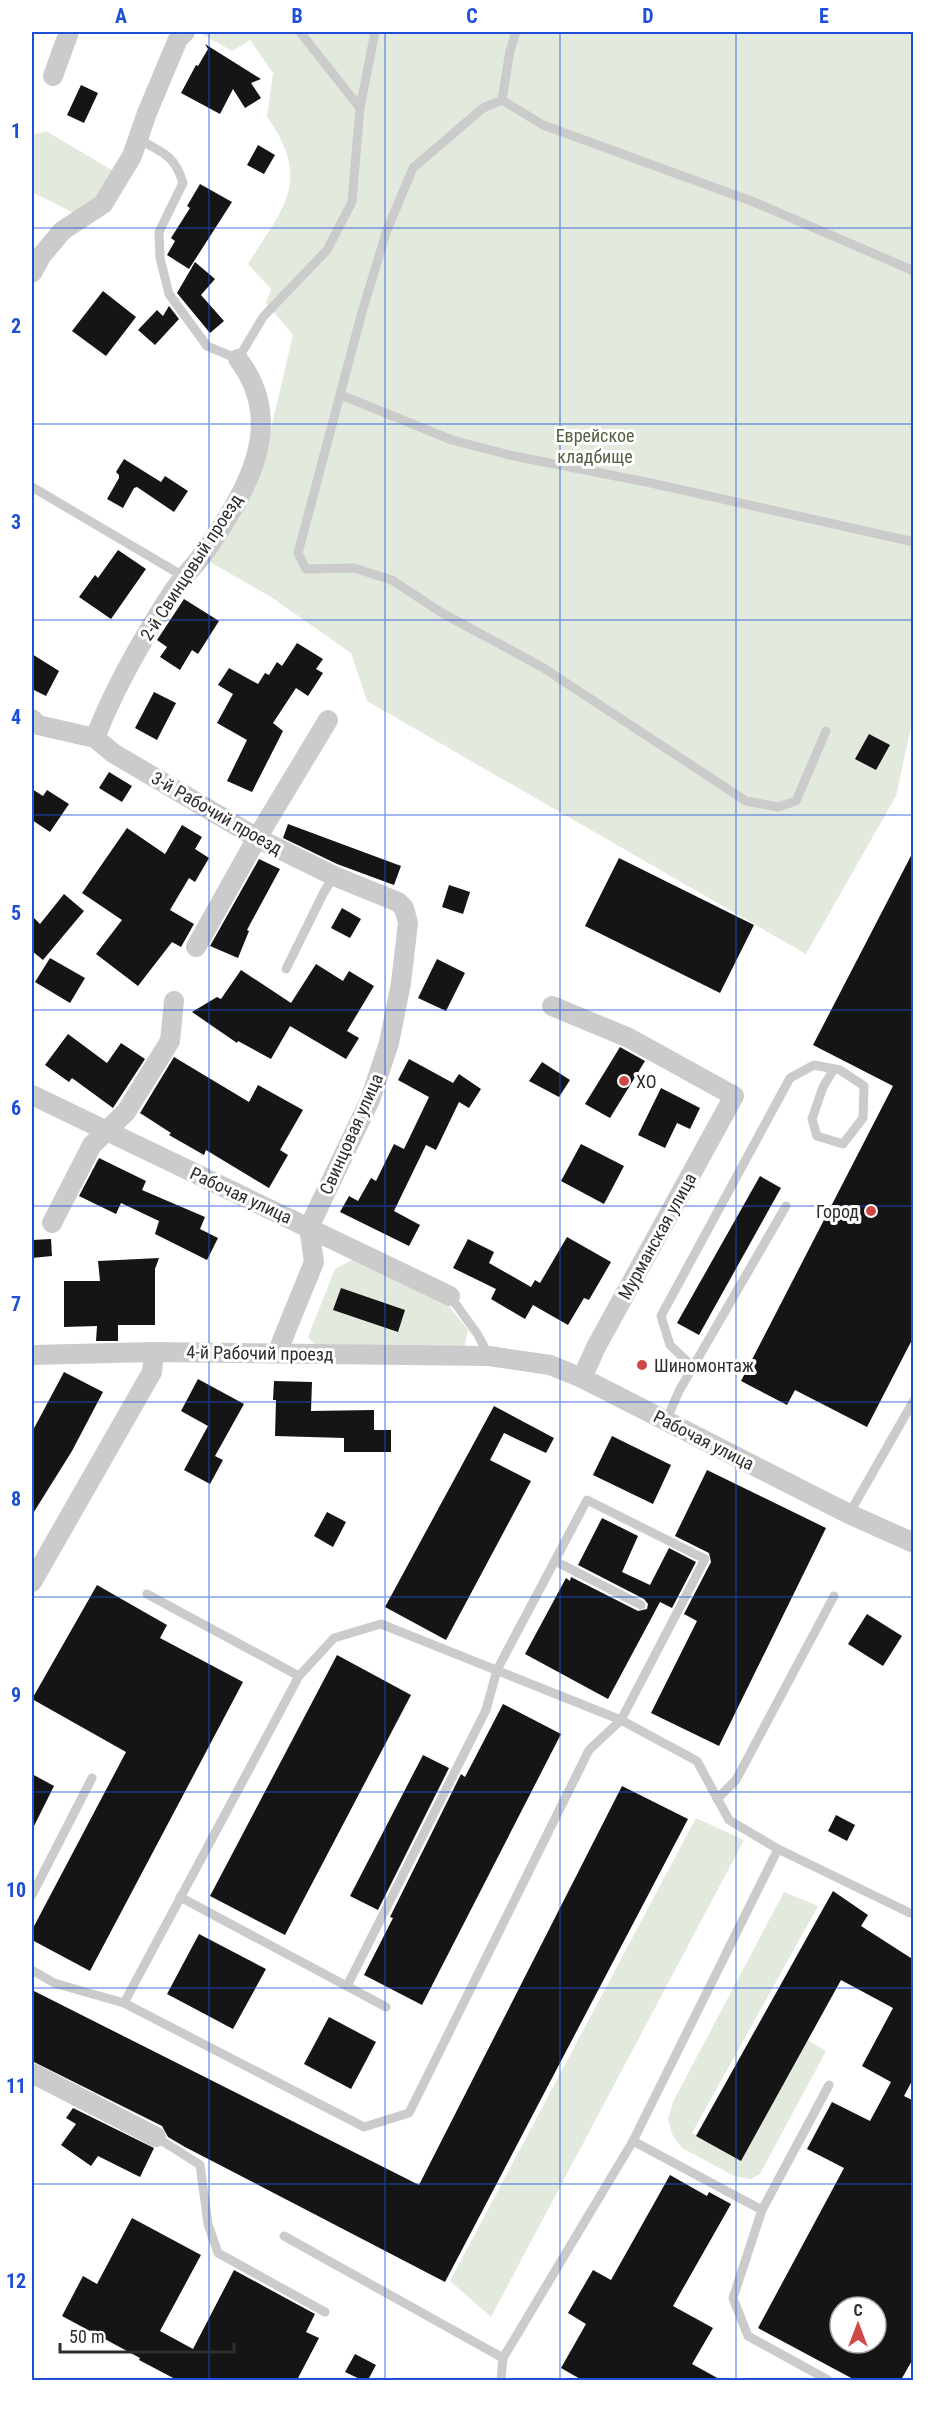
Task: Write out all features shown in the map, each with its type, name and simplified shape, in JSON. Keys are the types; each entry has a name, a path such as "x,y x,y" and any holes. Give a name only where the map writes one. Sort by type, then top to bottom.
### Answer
{"street":[{"path":"53,76 69,32"},
{"path":"32,273 42,255 62,231 103,204 140,140 147,113 178,39 185,32"},
{"name":"2-й Свинцовый проезд","path":"95,738 141,644 183,576 208,548 240,494 259,453 262,417 259,396 250,375 238,359"},
{"name":"3-й Рабочий проезд","path":"32,719 38,725 95,738 113,753 257,838 334,876 398,902 404,908"},
{"path":"196,947 257,838 328,720"},
{"name":"Свинцовая улица","path":"309,1227 370,1100 389,1043 402,973 408,923 404,908"},
{"path":"52,1223 92,1144 126,1112 170,1041 174,1002"},
{"name":"Мурманская улица","path":"552,1006 628,1038 734,1096 596,1347 582,1378"},
{"name":"Рабочая улица","path":"32,1095 450,1296"},
{"path":"277,1353 314,1262 309,1227"},
{"path":"32,1582 152,1372 154,1352"},
{"name":"4-й Рабочий проезд","path":"32,1355 154,1352 489,1356"},
{"name":"Рабочая улица","path":"489,1356 550,1365 582,1378 849,1514 914,1543"},
{"path":"32,2073 156,2137"}],"lane":[{"path":"300,32 360,108"},
{"path":"140,140 167,154 178,166 183,183 159,232 160,258 169,294 207,346 238,359 263,317 327,250 352,202 360,108 375,32"},
{"path":"502,100 510,51 516,32"},
{"path":"502,100 543,125 754,202 914,271"},
{"path":"502,100 483,108 413,168 387,230 362,312 298,554 306,569 354,568 392,580 442,613 542,667 746,801 778,807 796,801 826,731"},
{"path":"341,395 452,440 509,455 673,488 914,542"},
{"path":"32,487 183,576"},
{"path":"286,969 334,876"},
{"path":"693,1367 670,1345 662,1316 790,1078 814,1065 840,1070 864,1086 863,1118 843,1144 818,1136 812,1119 823,1088 834,1069"},
{"path":"666,1421 693,1367 786,1206"},
{"path":"450,1296 478,1335 489,1356"},
{"path":"849,1514 914,1400"},
{"path":"32,1970 54,1983 124,2003 364,2127 409,2113 589,1750 621,1720 705,1559 587,1500 497,1670 486,1710 347,1986"},
{"path":"555,1561 642,1605"},
{"path":"147,1594 299,1676"},
{"path":"717,1799 736,1780 834,1596"},
{"path":"124,2003 299,1676 334,1638 381,1624 621,1720 697,1761 729,1820 778,1849 910,1913"},
{"path":"32,1895 92,1778"},
{"path":"501,2380 502,2358 633,2141 778,1849"},
{"path":"180,1897 386,2007"},
{"path":"828,2380 748,2336 733,2298 762,2210 829,2085"},
{"path":"156,2137 200,2165 208,2224 218,2253 325,2312"},
{"path":"633,2141 762,2210"},
{"path":"284,2236 502,2358"}],"green space":[{"name":"Еврейское кладбище","path":"198,32 913,32 913,718 896,796 806,954 367,701 351,653 271,597 210,562 245,506 266,450 293,335 266,303 271,289 248,264 282,209 288,193 290,177 288,159 281,139 267,117 273,73 250,40 232,51"},
{"path":"46,131 115,172 102,193 74,213 32,192 32,135"},
{"path":"355,1258 445,1301 468,1330 464,1349 314,1344 308,1337 335,1269"},
{"path":"696,1818 744,1840 491,2317 450,2281"},
{"path":"784,1892 818,1906 692,2133 741,2160 808,2040 826,2051 760,2174 751,2179 734,2176 682,2148 672,2134 668,2119 674,2100"}],"building":[{"path":"205,44 261,79 251,83 261,98 245,108 233,89 220,114 181,93 196,65 198,66 208,49"},
{"path":"81,85 98,93 84,123 67,115"},
{"path":"258,145 275,155 264,174 247,165"},
{"path":"200,184 232,202 189,269 167,255 175,241 171,238 190,208 187,206"},
{"path":"195,262 215,279 201,295 224,321 210,333 177,293"},
{"path":"103,291 136,317 106,356 72,331"},
{"path":"169,306 179,319 155,345 138,330 157,310 163,316"},
{"path":"124,459 161,482 165,476 188,491 174,512 137,487 134,488 123,508 107,499 119,478 116,472"},
{"path":"118,550 146,569 111,619 79,597 95,575 98,578"},
{"path":"184,599 219,621 198,654 192,650 180,670 160,657 167,647 157,640"},
{"path":"297,643 323,659 316,669 323,673 308,696 296,688 273,723 283,731 252,792 227,781 247,740 217,723 233,694 218,685 229,668 258,684 265,673 269,675 277,662 282,666"},
{"path":"32,654 59,671 46,696 32,689"},
{"path":"154,692 176,703 157,740 135,728"},
{"path":"869,734 890,745 876,770 855,759"},
{"path":"109,772 132,786 122,802 99,788"},
{"path":"32,789 43,796 47,790 69,804 50,832 32,820"},
{"path":"288,824 401,866 394,885 337,864 283,838"},
{"path":"182,825 202,837 195,849 209,858 195,882 189,878 170,910 194,924 181,947 172,942 138,986 96,954 122,920 82,893 127,828 165,854"},
{"name":"Город","path":"914,850 914,1336 867,1427 795,1390 787,1405 741,1381 893,1086 813,1045"},
{"path":"619,858 754,925 720,993 585,926"},
{"path":"259,859 280,869 247,930 249,931 238,958 210,946"},
{"path":"449,885 470,892 463,914 442,907"},
{"path":"64,894 84,911 43,960 32,951 32,916 40,924"},
{"path":"342,908 361,919 350,938 331,928"},
{"path":"50,958 85,978 70,1003 35,982"},
{"path":"437,959 465,973 446,1011 418,998"},
{"path":"316,964 343,981 349,971 374,986 347,1031 359,1038 346,1059 290,1026 271,1059 238,1041 237,1043 192,1012 217,997 221,999 241,970 291,1003"},
{"path":"68,1034 107,1063 121,1043 145,1059 113,1108 72,1078 69,1082 45,1065"},
{"name":"ХО","path":"620,1047 645,1061 610,1118 585,1104"},
{"path":"174,1057 249,1102 258,1085 303,1110 280,1150 288,1155 269,1188 206,1150 204,1155 169,1135 171,1133 140,1113"},
{"path":"409,1059 453,1083 459,1074 481,1089 469,1108 459,1102 436,1150 426,1145 394,1211 420,1225 409,1246 340,1212 349,1196 358,1201 371,1178 376,1181 394,1144 404,1149 429,1097 398,1080"},
{"path":"542,1062 570,1080 559,1097 529,1081"},
{"path":"661,1088 700,1108 690,1129 677,1123 665,1148 638,1135"},
{"path":"581,1144 624,1166 604,1204 561,1181"},
{"path":"99,1158 146,1181 142,1190 205,1217 200,1229 218,1238 207,1260 155,1234 159,1221 121,1203 116,1214 79,1196"},
{"path":"760,1176 781,1188 699,1335 677,1323"},
{"path":"567,1237 611,1262 589,1300 584,1298 568,1325 533,1305 525,1319 491,1299 496,1289 453,1268 468,1239 494,1252 489,1263 531,1287 535,1280 540,1283"},
{"path":"51,1239 52,1256 32,1258 32,1240"},
{"path":"159,1258 155,1269 155,1325 118,1325 118,1341 96,1341 97,1326 64,1327 64,1281 100,1281 98,1261"},
{"path":"341,1288 405,1310 398,1332 333,1310"},
{"path":"64,1372 103,1392 72,1451 32,1515 32,1432"},
{"path":"198,1379 244,1404 215,1456 223,1460 210,1484 184,1470 208,1426 181,1411"},
{"path":"274,1381 312,1382 311,1411 374,1410 374,1430 391,1430 391,1452 344,1452 344,1438 275,1436"},
{"path":"494,1406 554,1438 546,1453 504,1433 490,1460 531,1481 446,1640 385,1607"},
{"path":"612,1436 671,1465 653,1504 593,1475"},
{"path":"707,1470 826,1528 719,1746 651,1713 697,1621 684,1614 711,1562 709,1553 675,1536"},
{"path":"327,1512 346,1522 333,1547 314,1536"},
{"path":"602,1518 638,1536 622,1572 650,1585 669,1548 696,1562 672,1608 660,1602 608,1699 525,1654 566,1578 570,1581 571,1577 638,1611 647,1609 648,1604 644,1599 578,1565"},
{"path":"97,1585 167,1625 160,1638 243,1682 90,1971 32,1940 32,1930 126,1752 32,1699"},
{"path":"867,1614 902,1636 883,1666 848,1644"},
{"path":"337,1655 411,1695 285,1935 210,1896"},
{"path":"503,1704 561,1734 422,2005 364,1975 461,1774 465,1777"},
{"path":"423,1755 449,1768 378,1910 350,1896"},
{"path":"32,1774 54,1786 32,1830"},
{"path":"622,1786 688,1819 445,2282 185,2147 168,2137 162,2126 32,2061 32,1990 419,2185"},
{"path":"836,1815 855,1825 847,1841 828,1831"},
{"path":"833,1891 868,1915 861,1926 914,1960 914,2077 904,2096 914,2101 914,2357 901,2380 855,2380 758,2328 844,2168 807,2149 832,2102 870,2121 891,2082 862,2066 893,2008 841,1980 741,2161 696,2136"},
{"path":"199,1934 266,1969 233,2029 167,1994"},
{"path":"329,2017 376,2042 351,2089 304,2064"},
{"path":"73,2108 154,2148 140,2177 98,2156 91,2166 61,2145 76,2124 66,2118"},
{"path":"670,2175 707,2196 709,2192 731,2204 673,2306 713,2328 692,2364 721,2380 582,2380 561,2368 586,2324 568,2313 593,2270 611,2280"},
{"path":"132,2218 201,2255 160,2331 193,2349 234,2270 315,2314 306,2332 319,2338 297,2380 177,2380 62,2316 83,2276 97,2284"},
{"path":"355,2354 376,2365 368,2380 362,2380 345,2372"}],"place":[{"name":"ХО","path":"624,1081"},
{"name":"Город","path":"871,1211"},
{"name":"Шиномонтаж","path":"642,1365"}]}
